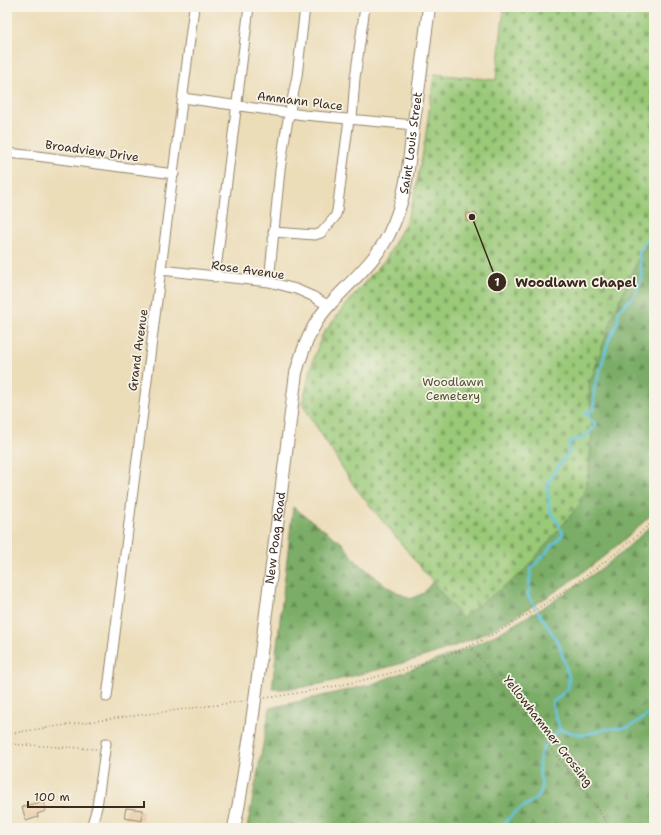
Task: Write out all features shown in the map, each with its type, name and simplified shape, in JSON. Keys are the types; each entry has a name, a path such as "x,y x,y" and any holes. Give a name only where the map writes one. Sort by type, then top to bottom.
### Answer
{"main road":[{"name":"Saint Louis Street","path":"363,269 381,248 396,219 406,184 429,7"},
{"name":"New Poag Road","path":"234,828 251,729 296,373 306,342 315,325 329,306 363,269"}],"street":[{"name":"Grand Avenue","path":"107,697 194,7"},
{"path":"215,277 235,105 249,7"},
{"path":"269,282 280,170 296,76 305,7"},
{"path":"273,232 315,235 321,233 335,217 339,201 365,7"},
{"name":"Ammann Place","path":"183,98 290,113 414,125"},
{"name":"Broadview Drive","path":"7,153 174,174"},
{"name":"Rose Avenue","path":"161,270 269,282 312,296 329,306"},
{"path":"91,828 97,807 105,748"}],"path":[{"path":"262,699 315,691 360,681 453,653 494,634 571,586 623,548 654,520"},
{"name":"Yellowhammer Crossing","path":"470,645 545,741 610,828"},
{"path":"7,734 247,701"},
{"path":"7,744 105,748"}],"green space":[{"name":"Woodlawn Cemetery","path":"504,7 654,7 654,234 639,257 614,313 589,385 592,431 589,470 581,503 523,572 462,618 354,486 302,404 313,361 322,335 364,283 386,259 406,222 414,198 425,140 434,74 496,80"},
{"path":"654,171 654,512 622,542 570,582 533,606 483,634 408,662 318,684 295,688 272,689 293,507 342,543 357,562 388,587 410,599 424,593 435,578"},
{"path":"654,523 654,828 247,828 270,708 369,685 456,653 483,641 552,602 595,573 618,556"}],"building":[{"path":"467,213 477,214 476,222 466,221"},
{"path":"44,801 46,811 37,814 38,817 26,821 22,807"},
{"path":"126,808 143,810 142,821 124,818"}],"waterway":[{"path":"535,607 528,595 531,569 563,534 550,511 547,487 554,472 569,452 570,442 588,435 596,425 585,413 594,409 594,390 609,339 617,324 619,310 635,294 642,276 639,251 654,231"},
{"path":"538,611 559,644 569,678 568,689 552,703 560,730"},
{"path":"501,828 513,814 534,800 540,793 542,787 539,766 540,755 545,745 556,733 560,730 584,735 606,729 629,727 654,711"}],"place":[{"name":"Woodlawn Chapel","path":"472,217"}]}
